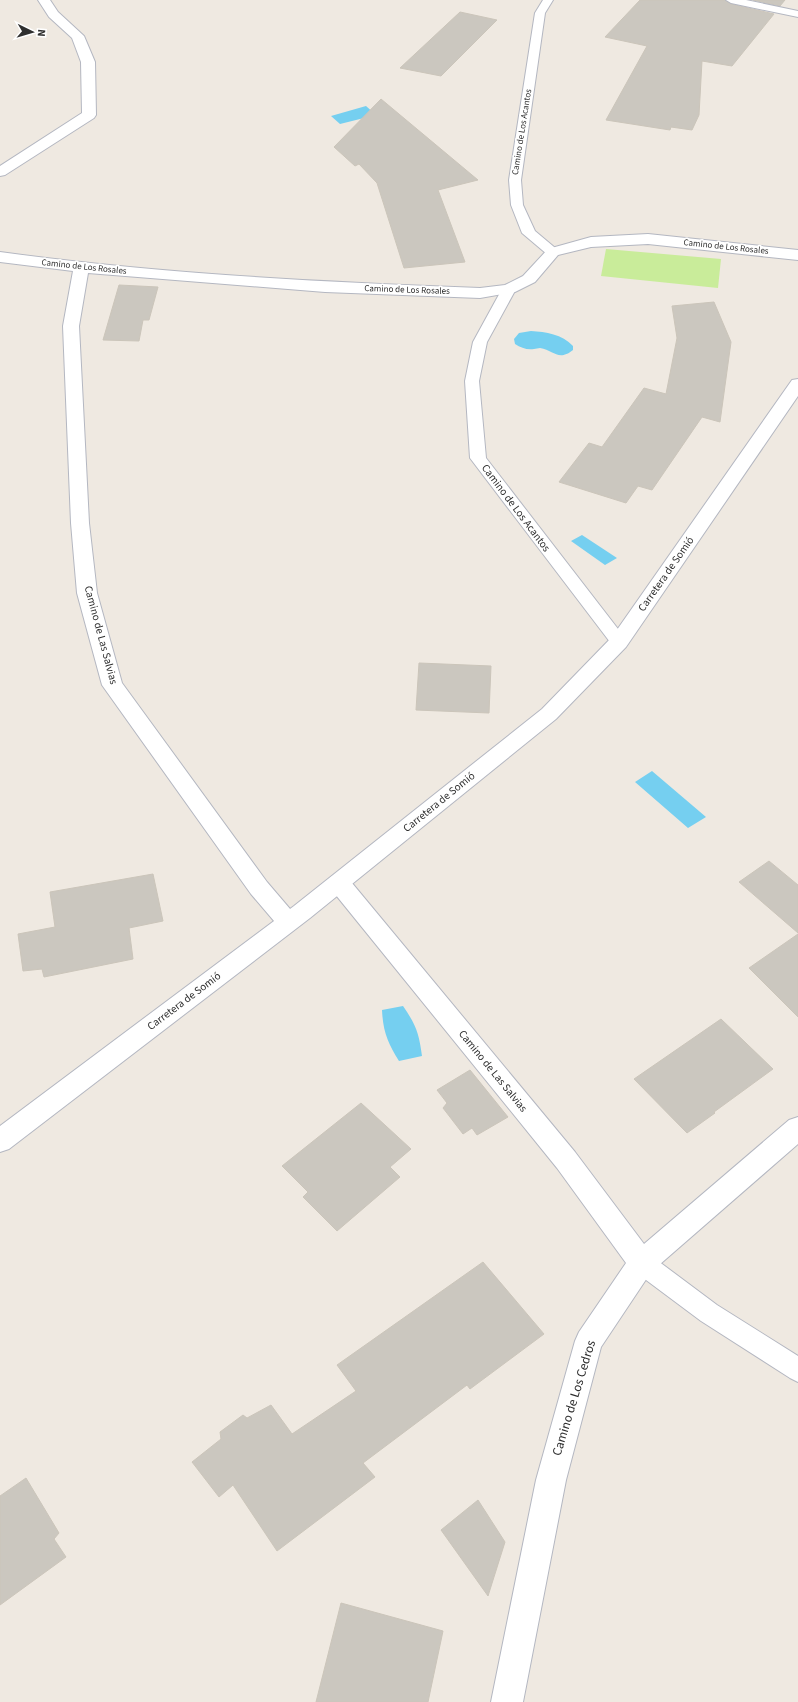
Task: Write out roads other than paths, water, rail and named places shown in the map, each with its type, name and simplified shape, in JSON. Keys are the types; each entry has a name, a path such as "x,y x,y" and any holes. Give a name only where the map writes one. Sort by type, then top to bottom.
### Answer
{"street":[{"path":"0,172 89,115 88,62 78,36 53,14 44,0"},
{"name":"Camino de Los Rosales","path":"0,257 81,268 325,287 480,293 509,289 529,279 553,252 591,242 620,239 648,239 798,255"},
{"name":"Camino de Las Salvias","path":"81,268 71,326 80,523 87,593 112,685 259,888 288,922"},
{"name":"Carretera de Somió","path":"0,1141 339,883 549,714 619,642 798,384"},
{"name":"Camino de Las Salvias","path":"339,883 566,1160 642,1263"},
{"name":"Camino de Los Cedros","path":"507,1702 551,1480 589,1341 642,1263 798,1128"}],"lane":[{"name":"Camino de Los Acantos","path":"548,0 540,13 515,180 517,205 529,233 553,252"},
{"path":"731,0 798,14"},
{"name":"Camino de Los Acantos","path":"509,289 480,342 472,381 478,458 619,642"},
{"path":"642,1263 709,1313 798,1370"}],"water":[{"path":"366,106 376,115 340,124 331,116"},
{"path":"531,331 559,336 573,346 573,350 560,355 545,349 526,349 515,344 514,339 519,333"},
{"path":"582,535 617,558 605,565 571,541"},
{"path":"652,771 706,817 688,828 635,782"},
{"path":"403,1006 416,1030 420,1041 422,1056 399,1061 387,1037 382,1010"}]}
